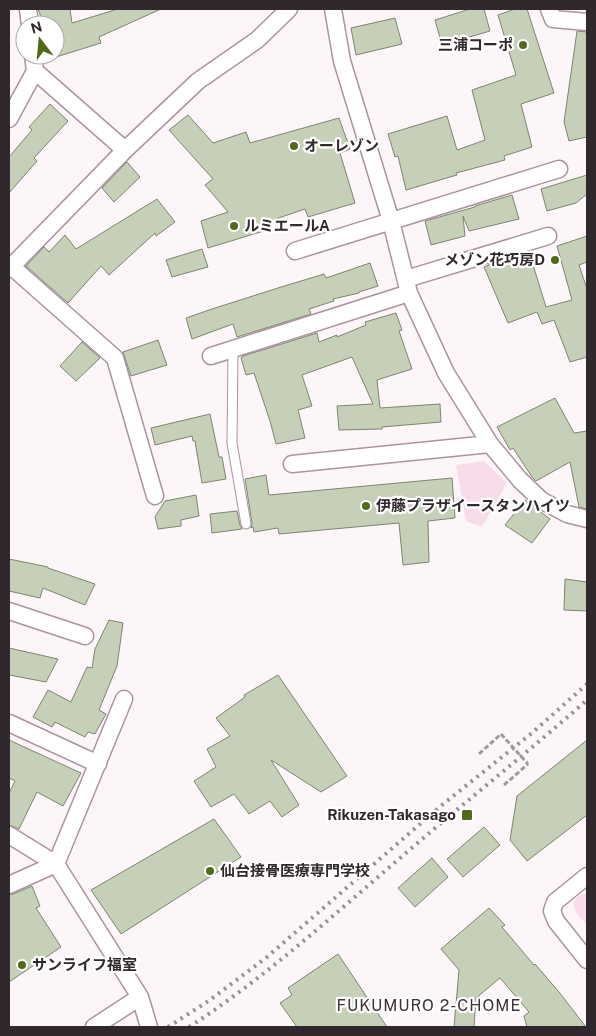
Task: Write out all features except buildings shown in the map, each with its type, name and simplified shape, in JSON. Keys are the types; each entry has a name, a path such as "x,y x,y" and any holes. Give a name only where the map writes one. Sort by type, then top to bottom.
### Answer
{"street":[{"path":"154,496 115,358 10,268 125,150 198,81 257,40 289,9"},
{"path":"338,9 342,61 391,220 408,286 446,373 490,444 520,480 542,500 567,514 587,519"},
{"path":"550,9 553,19 587,22"},
{"path":"9,119 33,65"},
{"path":"36,65 125,150"},
{"path":"295,251 558,169"},
{"path":"211,356 548,236"},
{"path":"292,464 490,444"},
{"path":"9,611 85,636"},
{"path":"9,885 56,864 124,699"},
{"path":"9,724 98,764"},
{"path":"9,835 56,864 140,997 149,1027"},
{"path":"587,876 554,902 552,911 556,921 587,960"},
{"path":"94,1027 140,997"}],"lane":[{"path":"233,349 232,443 246,524"}],"path":[{"path":"479,754 501,734 528,764 504,785"}],"shaded area":[{"path":"484,461 507,483 482,527 466,521 456,465"},
{"path":"587,893 587,925 576,911 574,903 575,899"}],"railway":[{"path":"168,1027 210,1000 267,957 442,805 532,733 587,684"},
{"path":"189,1027 271,968 587,700"}],"place":[{"name":"三浦コーポ","path":"523,45"},
{"name":"オーレゾン","path":"294,146"},
{"name":"ルミエールA","path":"234,226"},
{"name":"メゾン花巧房D","path":"555,260"},
{"name":"伊藤プラザイースタンハイツ","path":"366,506"},
{"name":"Rikuzen-Takasago","path":"467,815"},
{"name":"仙台接骨医療専門学校","path":"210,871"},
{"name":"サンライフ福室","path":"22,965"}],"district":[{"name":"FUKUMURO 2-CHOME","path":"429,1005"}]}
